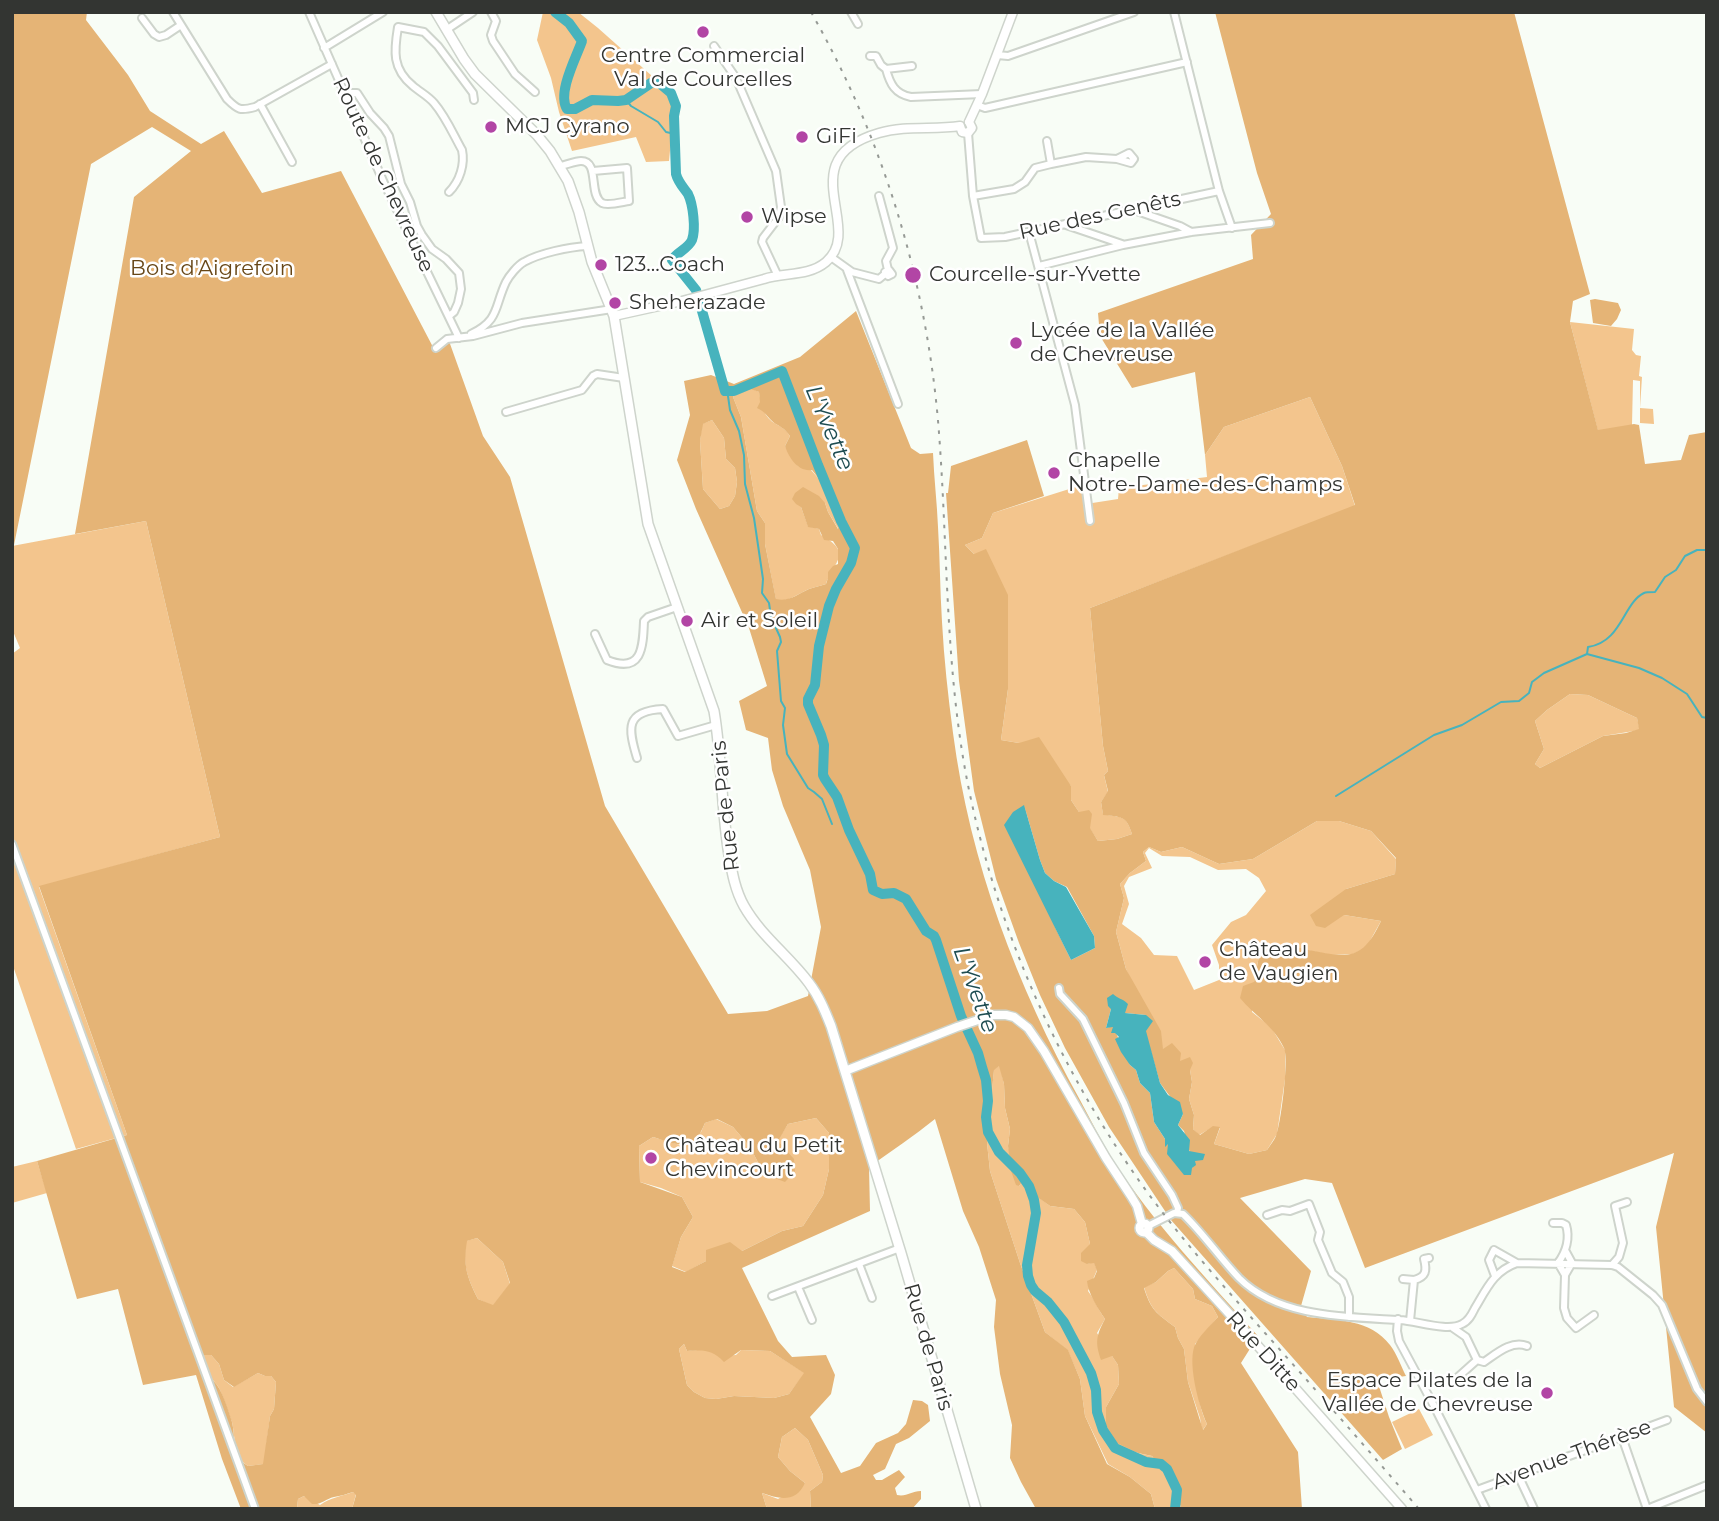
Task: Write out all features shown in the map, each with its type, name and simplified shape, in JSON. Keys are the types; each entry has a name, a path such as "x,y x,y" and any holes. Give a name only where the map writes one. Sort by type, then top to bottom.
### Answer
{"main road":[{"name":"Rue de Paris","path":"436,12 475,74 537,135 568,181 592,262 613,312 648,524 708,690 716,725 726,836 737,892 755,923 804,976 823,1005 900,1248 976,1509"}],"street":[{"path":"173,12 227,99 243,110 260,104 332,64"},
{"name":"Route de Chevreuse","path":"309,12 384,183 460,335"},
{"path":"324,48 383,12"},
{"path":"446,30 474,12"},
{"path":"851,12 858,24"},
{"path":"969,122 1013,12"},
{"path":"997,55 1008,56 1134,12"},
{"path":"1174,12 1219,191 1232,228"},
{"path":"495,14 496,21 491,35 493,41 515,74 535,92"},
{"path":"142,18 159,37 181,24"},
{"path":"449,192 462,169 462,149 430,98 404,79 400,72 395,54 398,27 424,32 473,93 474,100"},
{"path":"714,46 736,78 776,171 781,207 779,217 762,242 777,274"},
{"path":"870,56 876,55 896,91 902,95 911,97 982,94"},
{"path":"977,105 985,108 1187,62"},
{"path":"886,69 912,66"},
{"path":"344,93 357,93 384,128 392,144 397,171 417,226 432,248 459,273 461,289 458,303 449,316"},
{"path":"260,104 292,162"},
{"path":"460,335 523,323 682,301 777,274 788,275 817,268 831,257 836,246 838,232 833,173 842,154 849,147 863,138 893,129 960,126 964,121 969,122"},
{"path":"969,122 972,128 968,133 973,196 1014,189 1025,182 1035,169 1051,164 1086,157 1117,159"},
{"path":"960,126 962,132 968,133"},
{"path":"1047,141 1051,164"},
{"path":"560,166 587,162 593,171 595,192 601,202 605,204 629,201 627,168 593,171"},
{"name":"Rue des Genêts","path":"973,196 981,238 997,238 1219,191"},
{"path":"831,257 847,270 879,279 887,272 886,261 892,248 879,196"},
{"path":"1132,209 1191,232"},
{"path":"1039,266 1191,232 1270,223"},
{"path":"1063,224 1124,245"},
{"path":"1028,232 1075,405 1090,521"},
{"path":"436,348 447,339 477,331 489,322 507,281 522,263 549,253 587,246"},
{"path":"847,270 898,404"},
{"path":"506,412 582,390 597,374 624,378"},
{"path":"595,634 607,660 626,664 635,660 641,652 644,621 648,617 677,607"},
{"path":"637,758 631,728 635,718 646,710 663,709 678,736 716,725"},
{"path":"12,844 255,1509"},
{"path":"1059,988 1060,994 1083,1018 1124,1103 1144,1153 1172,1195 1177,1205 1177,1213"},
{"path":"845,1071 993,1015 1006,1014 1014,1017 1028,1028 1044,1051 1105,1158 1137,1206 1145,1228 1177,1213 1183,1214 1241,1279 1264,1297 1291,1308 1453,1328 1466,1337"},
{"path":"1615,1261 1623,1244 1615,1206 1627,1202"},
{"path":"1266,1215 1309,1204 1320,1232 1318,1240 1332,1273 1343,1282 1349,1297 1349,1317"},
{"path":"1553,1223 1566,1225 1568,1231 1566,1251 1558,1263"},
{"name":"Rue Ditte","path":"1145,1228 1154,1240 1172,1251 1199,1280 1402,1509"},
{"path":"772,1296 900,1248"},
{"path":"1494,1276 1489,1260 1494,1250 1517,1263"},
{"path":"1566,1251 1572,1263"},
{"path":"1403,1279 1421,1278 1426,1269 1424,1259 1429,1258"},
{"path":"1527,1346 1514,1344 1483,1362 1477,1360 1466,1337 1467,1321 1494,1276 1517,1263 1615,1261"},
{"path":"1615,1261 1662,1305 1697,1389 1707,1402"},
{"path":"1558,1263 1565,1275"},
{"path":"1572,1263 1565,1275 1564,1308 1567,1318 1576,1328 1594,1315"},
{"path":"859,1264 872,1297"},
{"path":"1410,1321 1414,1280"},
{"path":"799,1287 812,1320"},
{"path":"1398,1320 1399,1341 1486,1509"},
{"path":"1453,1328 1467,1321"},
{"path":"1458,1377 1477,1360"},
{"name":"Avenue Thérèse","path":"1477,1490 1668,1419"},
{"path":"1622,1437 1647,1509 1707,1485"},
{"path":"1518,1475 1534,1509"}],"shaded area":[{"path":"543,12 578,12 661,84 674,109 669,161 646,162 636,137 572,151 537,40"},
{"path":"1570,322 1634,329 1632,350 1641,356 1639,376 1642,377 1640,408 1640,381 1633,380 1632,425 1598,431"},
{"path":"751,388 759,392 766,415 790,436 785,446 798,466 811,470 819,479 839,527 839,530 825,503 801,507 808,526 819,529 821,535 837,547 839,557 826,584 785,600 776,600 765,544 765,523 757,511 741,417 733,397"},
{"path":"1310,397 1342,466 1355,506 1090,608 1103,746 1108,771 1104,775 1108,792 1101,802 1103,814 1125,820 1132,834 1098,841 1071,800 1071,786 1019,743 1001,740 1008,689 1007,648 974,554 965,545 982,538 993,513 1082,485 1086,504 1118,499 1119,488 1207,477 1205,455 1224,427"},
{"path":"1640,408 1653,409 1654,424 1640,423"},
{"path":"712,420 724,438 726,459 735,468 737,482 735,496 729,506 720,509 703,489 700,441 702,424"},
{"path":"146,521 220,837 39,887 127,1135 76,1149 12,963 12,654 20,648 12,629 12,546"},
{"path":"1570,694 1588,695 1637,718 1640,730 1603,736 1540,768 1535,764 1544,749 1535,721"},
{"path":"1317,821 1339,821 1371,831 1396,859 1395,874 1346,889 1344,915 1381,921 1366,948 1353,954 1331,955 1292,947 1259,956 1252,1012 1271,1027 1285,1050 1285,1079 1277,1134 1267,1150 1249,1154 1214,1144 1220,1128 1213,1127 1199,1135 1193,1129 1194,1115 1189,1099 1192,1082 1190,1070 1163,1050 1126,969 1116,932 1124,898 1120,884 1146,861 1143,852 1149,847 1161,852 1182,847 1219,864 1253,859","holes":["1149,848 1162,856 1190,857 1218,870 1246,869 1259,878 1266,891 1246,915 1231,922 1212,945 1219,965 1219,980 1194,990 1177,956 1154,955 1141,938 1122,924 1129,904 1124,886 1129,877 1152,868 1145,853"]},
{"path":"1000,1065 1010,1129 1008,1146 1019,1186 1027,1176 1037,1196 1050,1206 1074,1209 1085,1222 1090,1244 1087,1264 1094,1262 1097,1270 1088,1291 1105,1319 1097,1333 1118,1365 1119,1384 1106,1407 1137,1453 1152,1456 1169,1481 1182,1509 1155,1509 1151,1494 1108,1464 1085,1416 1080,1379 1068,1351 1045,1332 990,1171 987,1143 994,1069"},
{"path":"816,1118 829,1133 829,1169 823,1195 803,1226 782,1231 742,1251 706,1261 686,1272 672,1266 681,1237 693,1217 682,1197 640,1182 639,1146 653,1137 680,1145 701,1132 705,1123 716,1119 733,1127 750,1147 764,1174 777,1141 788,1124"},
{"path":"37,1161 47,1193 12,1203 12,1167"},
{"path":"477,1238 503,1262 510,1284 493,1306 478,1299 467,1271 466,1241"},
{"path":"1174,1268 1193,1289 1195,1299 1212,1306 1218,1317 1195,1344 1198,1395 1207,1424 1202,1431 1188,1382 1184,1349 1175,1327 1155,1310 1144,1287 1156,1282"},
{"path":"684,1344 687,1351 708,1349 719,1356 736,1355 741,1350 770,1351 805,1373 789,1394 774,1398 705,1398 687,1385 679,1349"},
{"path":"203,1355 211,1355 219,1364 224,1380 233,1387 258,1373 271,1376 276,1382 264,1464 248,1466 239,1457 232,1422 221,1392 199,1366 197,1360"},
{"path":"1419,1409 1433,1435 1405,1449 1392,1422"},
{"path":"795,1428 808,1440 823,1475 822,1482 810,1491 811,1509 767,1509 762,1493 778,1499 805,1483 778,1457 782,1437"},
{"path":"353,1492 356,1494 352,1509 297,1509 298,1499 304,1496 320,1505"}],"green space":[{"name":"Bois d'Aigrefoin","path":"12,12 87,12 86,20 128,75 150,111 201,144 224,131 262,193 341,171 434,349 449,341 483,436 510,477 605,806 728,1014 767,1011 808,996 821,927 810,870 783,806 772,770 768,738 746,730 739,701 767,686 749,628 677,460 690,415 684,381 711,375 734,384 800,357 856,311 911,448 920,454 933,453 946,678 953,733 971,829 999,922 1057,1057 1113,1160 1164,1229 1258,1336 1241,1363 1298,1452 1302,1509 1182,1509 1169,1481 1152,1456 1117,1443 1106,1425 1106,1407 1119,1384 1118,1365 1112,1356 1101,1360 1098,1348 1097,1339 1105,1319 1094,1301 1087,1281 1094,1278 1097,1271 1094,1263 1081,1261 1081,1253 1090,1244 1085,1222 1074,1209 1050,1206 1036,1196 1027,1176 1019,1186 1016,1185 1011,1171 1008,1146 1010,1129 999,1066 994,1070 987,1143 990,1171 1020,1263 1045,1332 1068,1350 1080,1379 1085,1416 1107,1464 1130,1477 1151,1494 1155,1509 1036,1509 1010,1458 1012,1425 1000,1374 994,1327 996,1300 979,1247 963,1211 935,1119 869,1167 870,1211 742,1268 778,1341 792,1357 826,1355 835,1375 831,1394 810,1417 841,1473 860,1466 876,1443 898,1433 906,1424 913,1400 928,1405 930,1421 909,1438 896,1444 885,1469 873,1475 876,1480 882,1480 899,1470 905,1477 895,1488 897,1495 921,1491 921,1499 912,1509 811,1509 810,1491 822,1482 823,1475 808,1440 795,1428 782,1437 778,1457 805,1483 792,1497 781,1498 762,1493 767,1509 352,1509 356,1495 353,1492 315,1504 304,1496 298,1499 297,1509 241,1509 196,1375 143,1385 118,1289 77,1299 37,1161 127,1135 39,886 220,837 146,521 75,534 134,197 191,151 152,127 91,164 12,546","holes":["751,389 759,392 760,402 757,408 790,436 785,446 789,455 798,466 812,470 819,479 838,529 819,496 803,487 792,499 801,507 808,527 819,529 824,540 833,541 838,549 838,564 828,572 826,584 789,598 776,599 765,544 765,523 757,511 741,417 733,397","712,420 724,438 726,459 735,468 735,496 729,506 720,509 703,489 700,441 703,424","816,1118 829,1133 829,1169 823,1195 803,1226 782,1231 742,1251 730,1242 706,1250 706,1261 685,1272 672,1267 681,1237 693,1217 682,1197 640,1182 639,1146 653,1137 677,1144 690,1143 705,1123 717,1119 733,1127 750,1147 764,1174 785,1182 795,1171 794,1159 778,1141 788,1124","477,1238 503,1262 510,1283 493,1305 478,1299 471,1284 465,1258 467,1241","1174,1268 1193,1289 1195,1299 1212,1306 1218,1317 1198,1339 1193,1350 1195,1383 1207,1424 1203,1430 1188,1382 1184,1349 1175,1327 1155,1310 1144,1288","684,1344 687,1351 707,1351 724,1362 741,1350 770,1351 804,1373 789,1394 774,1398 705,1398 687,1385 679,1349","203,1355 211,1355 219,1364 224,1380 234,1387 258,1373 271,1376 276,1382 274,1409 270,1416 263,1464 248,1466 239,1457 224,1398 214,1381 199,1366 197,1360"]},
{"path":"1215,12 1514,12 1590,294 1573,301 1570,322 1598,430 1639,425 1645,464 1681,460 1689,435 1707,432 1707,1433 1674,1407 1656,1227 1674,1153 1365,1268 1332,1183 1305,1179 1240,1198 1311,1271 1301,1306 1307,1317 1341,1320 1363,1326 1382,1336 1395,1352 1406,1376 1377,1380 1402,1449 1383,1460 1171,1220 1109,1127 1065,1048 1040,995 996,879 974,791 959,681 946,493 951,466 1027,440 1044,496 993,513 982,538 965,545 974,554 986,549 1008,595 1008,689 1001,740 1019,743 1039,737 1071,786 1071,800 1079,812 1089,810 1092,814 1090,828 1098,841 1132,834 1122,818 1103,815 1101,802 1108,791 1104,775 1108,771 1103,746 1090,608 1355,505 1342,466 1310,397 1224,427 1205,455 1195,372 1132,388 1100,336 1098,313 1253,259 1251,235 1271,214 1257,173","holes":["1570,694 1588,695 1637,718 1639,729 1603,736 1540,768 1535,764 1544,749 1535,721","1024,805 1045,873 1067,887 1094,936 1095,948 1071,960 1055,927","1317,821 1339,821 1371,831 1396,858 1395,874 1346,889 1310,915 1316,926 1325,928 1344,915 1381,921 1369,942 1362,948 1347,955 1295,947 1275,950 1259,956 1254,982 1243,986 1240,998 1280,1040 1286,1065 1276,1136 1267,1150 1249,1154 1214,1144 1220,1127 1213,1126 1200,1135 1193,1129 1194,1115 1189,1099 1192,1082 1190,1070 1193,1063 1190,1057 1180,1061 1181,1053 1172,1043 1163,1049 1161,1031 1126,969 1116,932 1124,898 1120,884 1146,861 1143,852 1149,847 1161,852 1182,847 1219,864 1253,859","1111,1009 1146,1015 1145,1031 1160,1083 1183,1114 1178,1125 1184,1131 1192,1168 1165,1139 1154,1122 1150,1093 1140,1083 1136,1070 1130,1065 1113,1026 1106,1028"]},
{"path":"1590,300 1618,303 1621,310 1611,326 1593,323"}],"water":[{"path":"1024,805 1045,873 1066,887 1094,936 1095,948 1071,960 1004,825 1013,812"},
{"path":"1113,994 1128,1004 1125,1013 1146,1015 1153,1021 1146,1031 1160,1083 1168,1095 1180,1102 1183,1114 1178,1125 1190,1140 1189,1151 1205,1154 1203,1160 1195,1161 1191,1175 1184,1175 1167,1154 1168,1144 1165,1147 1165,1139 1154,1122 1150,1093 1140,1083 1136,1070 1121,1052 1115,1039 1119,1037 1111,1033 1113,1027 1106,1028 1111,1009 1107,998"}],"waterway":[{"name":"L'Yvette","path":"555,12 569,23 582,41 564,94 567,109 575,109 592,100 626,100 651,83 658,82 671,93 676,106 676,174 690,198 694,223 692,240 672,260 696,290 725,391 734,391 782,371 841,521 855,548 851,563 829,606 819,646 815,685 808,699 824,745 823,775 837,797 870,874 873,890 882,894 894,893 906,899 926,931 936,940 986,1080 988,1132 999,1152 1029,1186 1034,1200 1036,1213 1027,1265 1031,1285 1064,1322 1091,1373 1096,1390 1097,1412 1103,1430 1115,1448 1146,1462 1161,1464 1167,1469 1177,1490 1175,1509"},
{"path":"626,100 631,106 658,122 666,132 675,134"},
{"name":"L'Yvette","path":"725,391 744,455 745,484 754,518 763,579 762,593 769,603 771,617 781,642 777,651 781,701 785,708 783,725 787,754 808,788 822,799 832,824"},
{"path":"1587,654 1588,647 1608,638 1637,598 1645,593 1655,592 1685,556 1697,550 1707,550"},
{"path":"1336,796 1434,735 1462,725 1501,702 1519,701 1529,693 1532,682 1544,673 1587,654 1639,668 1662,678 1687,694 1702,717 1707,718"}],"railway":[{"path":"811,12 837,61 881,163 913,269 925,323 939,433 951,657 961,746 981,841 1012,940 1032,989 1078,1083 1104,1128 1148,1193 1213,1274 1419,1509"}],"place":[{"name":"Centre Commercial Val de Courcelles","path":"703,32"},
{"name":"MCJ Cyrano","path":"491,127"},
{"name":"GiFi","path":"802,137"},
{"name":"Wipse","path":"747,217"},
{"name":"123...Coach","path":"601,265"},
{"name":"Courcelle-sur-Yvette","path":"913,275"},
{"name":"Sheherazade","path":"615,303"},
{"name":"Lycée de la Vallée de Chevreuse","path":"1016,343"},
{"name":"Chapelle Notre-Dame-des-Champs","path":"1054,473"},
{"name":"Air et Soleil","path":"687,621"},
{"name":"Château de Vaugien","path":"1205,962"},
{"name":"Château du Petit Chevincourt","path":"651,1158"},
{"name":"Espace Pilates de la Vallée de Chevreuse","path":"1547,1393"}]}
